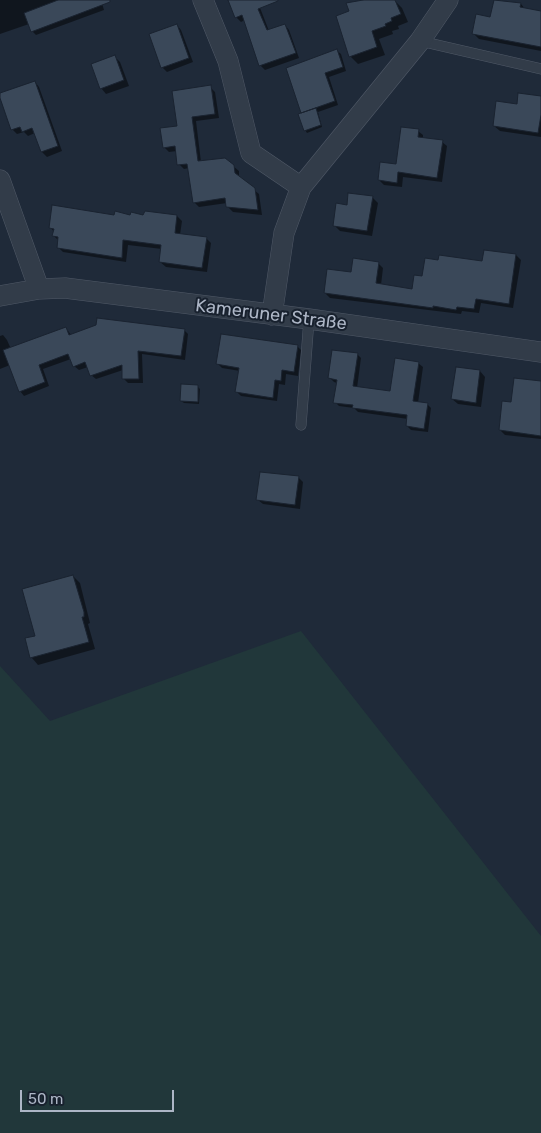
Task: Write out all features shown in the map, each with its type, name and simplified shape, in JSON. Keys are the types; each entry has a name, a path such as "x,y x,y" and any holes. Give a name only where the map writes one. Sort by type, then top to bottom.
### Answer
{"street":[{"path":"203,0 228,61 251,153 301,186"},
{"path":"272,315 284,232 301,186 420,41 448,0"},
{"path":"0,180 40,289"},
{"name":"Kameruner Straße","path":"0,296 40,289 65,288 309,319 541,352"}],"lane":[{"path":"420,41 541,69"},
{"path":"301,425 309,319"}],"green space":[{"path":"301,631 541,936 541,1133 0,1133 0,666 50,721"}],"building":[{"path":"58,0 110,0 110,2 31,32 24,13"},
{"path":"228,0 278,0 258,9 267,30 285,24 296,53 259,66 242,15 235,18"},
{"path":"363,0 395,0 401,14 391,18 392,21 385,24 386,26 372,31 377,47 349,57 336,16 349,11 346,3"},
{"path":"494,0 521,3 520,7 541,11 541,47 472,34 476,14 490,17"},
{"path":"177,24 189,58 161,68 149,34"},
{"path":"337,49 343,67 325,73 335,101 301,113 286,68"},
{"path":"115,55 124,80 100,89 91,64"},
{"path":"35,81 58,146 41,152 32,128 22,132 20,127 11,130 0,98 0,93"},
{"path":"211,85 215,114 192,117 198,161 225,158 234,165 235,173 255,188 258,210 226,207 225,198 193,203 187,164 177,165 175,146 163,148 160,128 177,126 172,91"},
{"path":"518,93 541,96 541,115 538,133 493,126 496,101 517,104"},
{"path":"316,108 321,125 304,131 298,114"},
{"path":"401,127 419,129 418,137 443,140 437,178 398,172 397,183 378,180 380,162 396,164"},
{"path":"348,193 373,196 367,231 333,226 336,203 347,205"},
{"path":"52,205 114,215 115,211 130,215 131,212 143,215 145,211 177,215 175,233 207,237 202,268 159,262 161,245 123,240 122,258 57,248 58,237 52,236 54,229 49,228"},
{"path":"484,250 516,254 509,304 476,299 474,309 457,307 456,310 324,293 327,269 351,272 353,258 379,262 376,283 412,289 414,275 422,276 425,258 438,260 439,255 482,261"},
{"path":"97,318 185,329 181,356 138,351 139,379 122,379 122,365 90,376 85,362 73,367 68,354 39,365 45,382 19,392 3,350 66,327 69,335 96,325"},
{"path":"221,334 298,345 294,372 282,370 281,381 275,380 273,398 235,392 239,368 216,364"},
{"path":"332,350 358,353 353,386 390,391 395,358 419,362 413,401 428,403 424,429 406,426 407,415 352,408 353,405 333,403 337,380 328,378"},
{"path":"456,367 480,370 476,403 451,399"},
{"path":"514,378 541,381 541,436 499,430 502,401 511,402"},
{"path":"181,384 198,385 198,402 180,401"},
{"path":"260,472 299,476 295,505 256,500"},
{"path":"73,575 84,612 84,617 82,617 89,642 30,658 25,638 35,636 22,589"}]}
